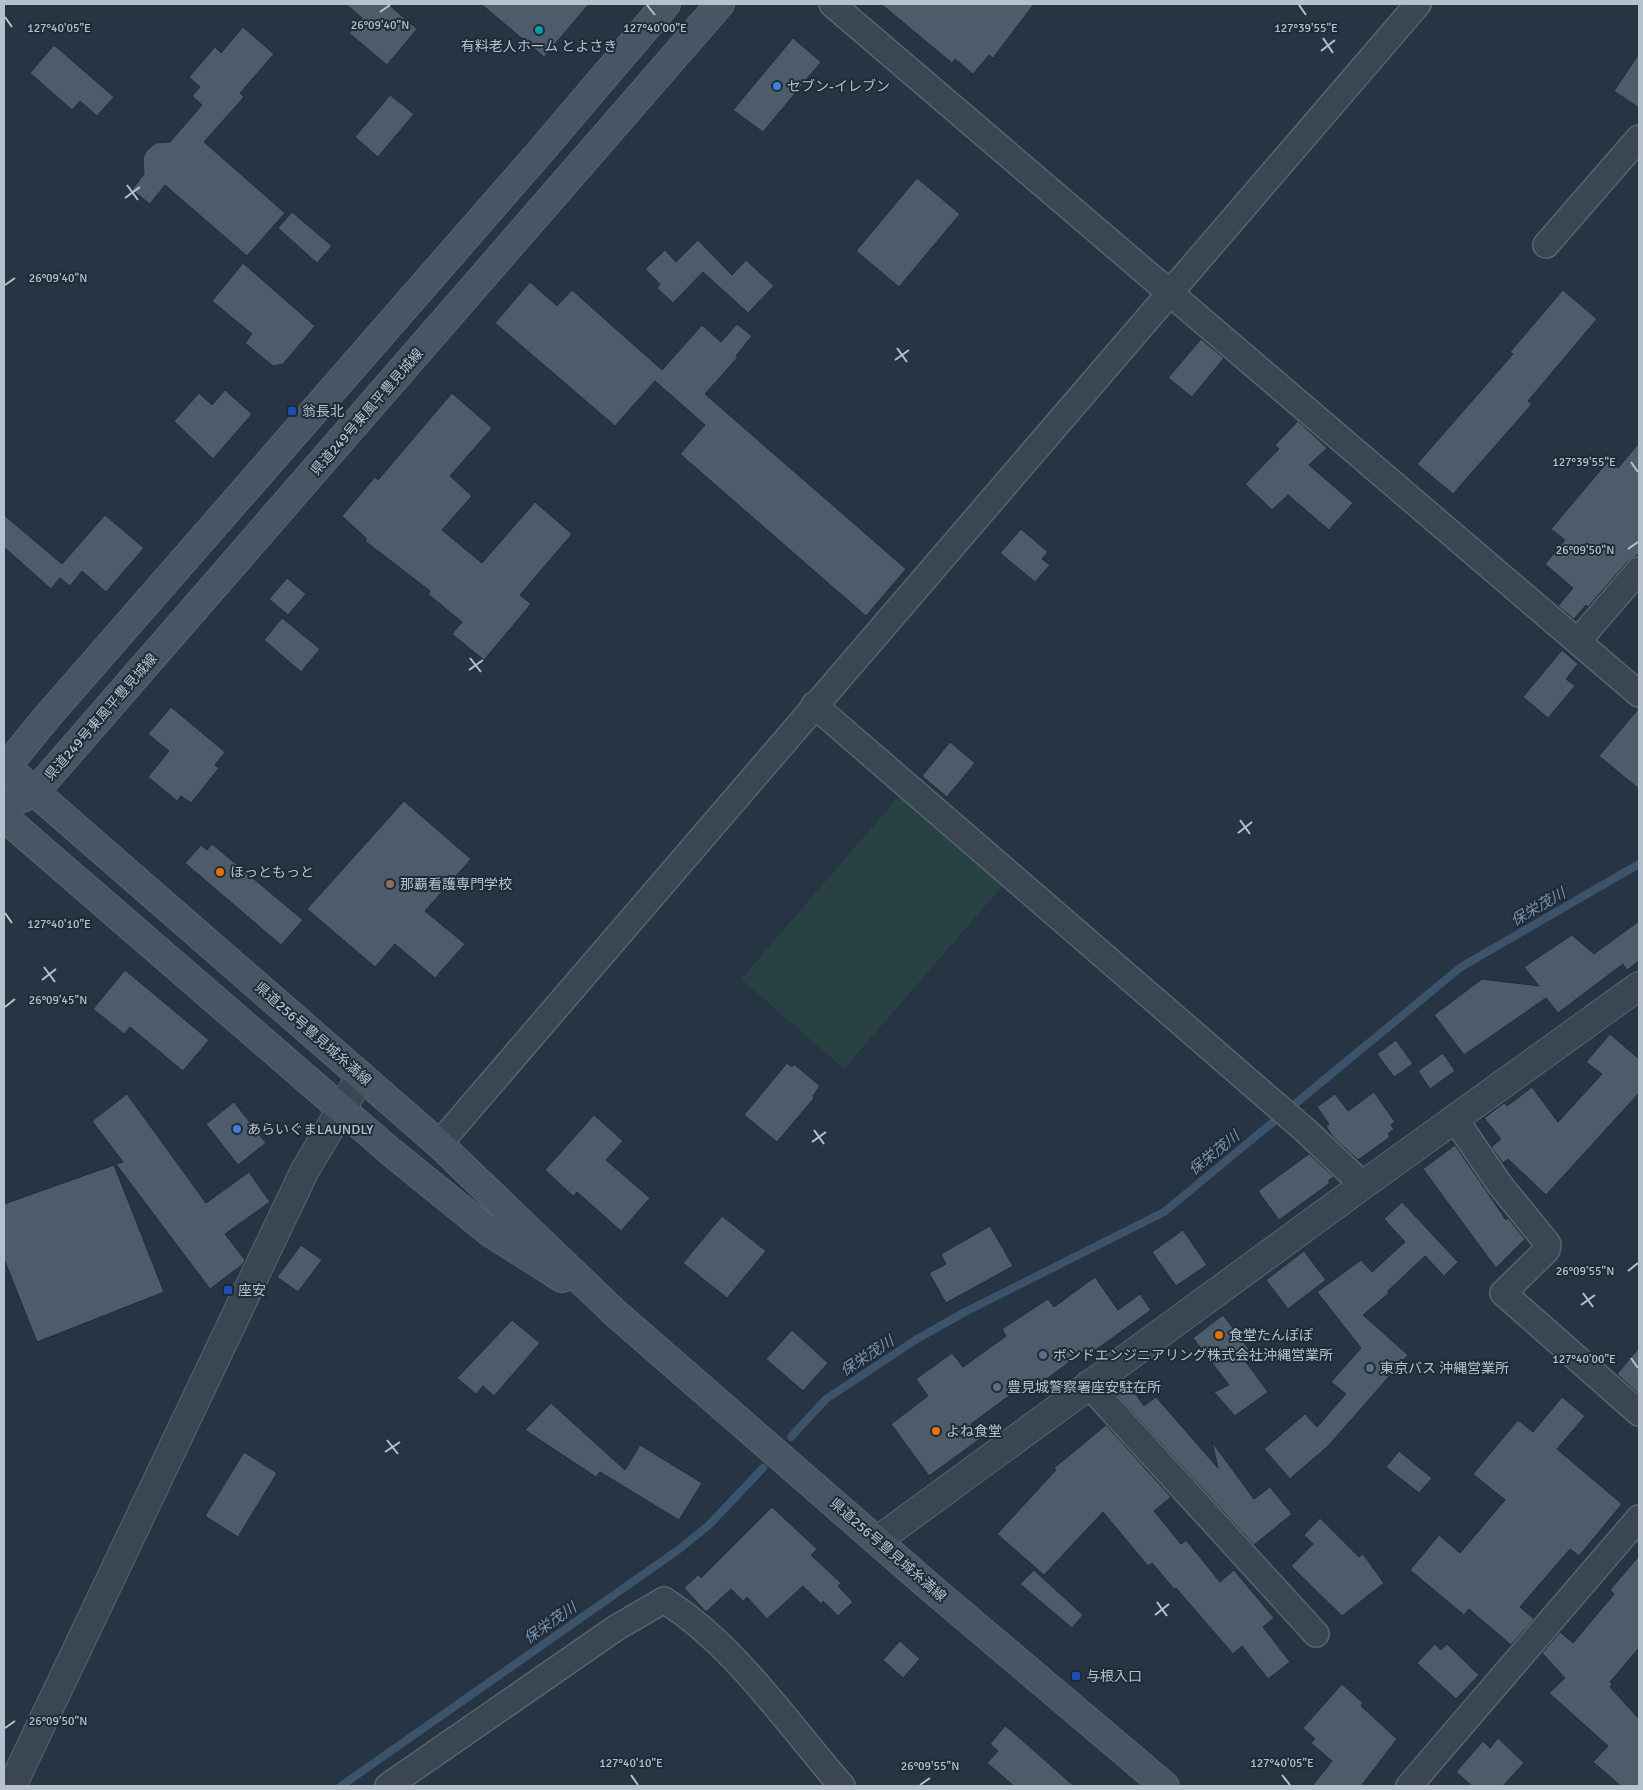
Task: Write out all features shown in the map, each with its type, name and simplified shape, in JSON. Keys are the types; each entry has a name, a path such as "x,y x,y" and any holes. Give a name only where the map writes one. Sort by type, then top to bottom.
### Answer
{"main road":[{"path":"4,769 541,151 666,4"},
{"name":"県道249号東風平豊見城線","path":"4,806 36,792 720,4"},
{"name":"県道256号豊見城糸満線","path":"4,769 36,792 439,1144 614,1312 931,1588 1165,1786"},
{"name":"県道256号豊見城糸満線","path":"4,817 341,1109 491,1233 614,1312"}],"street":[{"path":"832,4 1639,694"},
{"path":"439,1144 814,705 1418,4"},
{"path":"1546,245 1639,138"},
{"path":"1578,641 1639,570"},
{"path":"814,705 1305,1130 1363,1185"},
{"path":"878,1540 1088,1384 1639,986"},
{"path":"12,1786 305,1170 361,1076"},
{"path":"1455,1119 1500,1186 1548,1244 1547,1250 1503,1293 1639,1413"},
{"path":"1088,1384 1316,1634"},
{"path":"1409,1786 1639,1518"},
{"path":"388,1786 616,1628 664,1600 688,1615 731,1656 834,1783"}],"green space":[{"path":"901,794 1005,883 844,1069 741,979"}],"building":[{"path":"346,4 388,4 417,29 387,65 349,33 362,18"},
{"name":"有料老人ホーム とよさき","path":"481,4 589,4 544,57"},
{"path":"881,4 1034,4 993,58 989,55 973,74 955,59 952,63"},
{"path":"243,27 274,54 240,93 244,97 204,142 285,213 247,256 165,185 150,204 132,190 144,174 143,158 147,150 156,143 170,142 202,105 192,96 200,87 189,77 215,47 221,53"},
{"name":"セブン-イレブン","path":"793,38 821,62 763,132 733,110"},
{"path":"54,45 114,97 97,116 80,101 72,110 30,73"},
{"path":"1639,54 1639,108 1614,91"},
{"path":"390,95 414,114 378,157 355,137"},
{"path":"917,178 960,214 899,287 856,251"},
{"path":"292,212 332,246 317,263 278,228"},
{"path":"698,240 732,275 746,260 774,286 748,313 703,272 673,303 657,288 660,284 645,269 665,250 676,262"},
{"path":"243,263 315,326 283,364 273,366 245,343 252,334 212,301"},
{"path":"530,282 557,306 572,290 662,370 702,325 721,342 737,324 752,336 736,356 738,357 705,394 906,569 866,616 680,454 705,425 655,381 615,426 495,323"},
{"path":"1563,290 1597,319 1528,401 1532,404 1453,494 1417,464 1513,354 1510,352"},
{"path":"1201,339 1224,358 1192,397 1168,378"},
{"path":"225,390 252,414 213,459 174,421 199,393 212,405"},
{"path":"452,393 492,428 450,476 472,496 442,530 482,563 535,502 572,534 520,595 531,604 484,660 452,634 462,622 428,594 430,591 365,541 367,539 342,516 375,477 378,480"},
{"path":"1298,421 1327,448 1309,465 1353,503 1329,530 1288,495 1272,510 1245,484 1279,449 1275,445"},
{"path":"1639,443 1639,554 1628,561 1588,607 1586,605 1574,619 1558,606 1573,588 1545,564 1565,540 1551,529 1609,460 1618,468"},
{"path":"4,515 62,564 105,515 144,548 106,592 82,571 70,586 60,578 51,589 4,547"},
{"path":"1021,529 1048,552 1042,559 1050,565 1035,582 1000,553"},
{"path":"287,578 306,594 288,615 269,599"},
{"path":"282,618 320,649 301,672 264,640"},
{"path":"1562,650 1578,664 1566,679 1575,686 1548,718 1523,697"},
{"path":"171,707 225,752 215,765 219,768 191,803 181,796 177,801 148,777 169,751 148,734"},
{"path":"1639,708 1639,789 1599,756"},
{"path":"950,742 975,763 947,797 922,776"},
{"name":"那覇看護専門学校","path":"404,801 471,859 425,911 465,944 435,978 395,944 375,967 307,909"},
{"path":"212,844 303,920 281,945 185,863 201,845 207,850"},
{"path":"1639,921 1639,961 1627,970 1623,964 1558,1013 1546,998 1464,1055 1434,1015 1482,979 1539,986 1524,967 1572,935 1594,954"},
{"path":"125,970 209,1040 183,1071 130,1027 124,1034 93,1009"},
{"path":"1610,1034 1639,1059 1639,1093 1546,1195 1508,1159 1503,1163 1491,1147 1501,1139 1484,1118 1504,1103 1507,1106 1532,1087 1558,1122 1602,1074 1586,1062"},
{"path":"1396,1040 1413,1064 1394,1077 1377,1054"},
{"path":"1443,1053 1455,1071 1430,1089 1418,1071"},
{"path":"787,1063 792,1067 794,1064 820,1086 813,1096 814,1098 777,1142 744,1115"},
{"path":"1374,1092 1395,1122 1391,1125 1394,1129 1388,1134 1390,1137 1358,1160 1333,1137 1326,1126 1329,1124 1317,1107 1335,1094 1348,1111"},
{"path":"127,1094 206,1203 249,1172 270,1202 225,1234 245,1260 243,1264 210,1289 116,1164 123,1162 92,1121"},
{"path":"234,1102 266,1143 238,1165 206,1124"},
{"path":"594,1115 623,1141 606,1160 650,1198 621,1231 577,1192 573,1196 545,1170"},
{"path":"1455,1145 1506,1220 1508,1218 1525,1239 1496,1268 1423,1169"},
{"path":"1309,1154 1334,1177 1328,1181 1330,1183 1279,1220 1258,1191"},
{"path":"114,1165 164,1292 37,1342 4,1259 4,1204"},
{"path":"1402,1202 1458,1262 1444,1276 1425,1256 1388,1291 1389,1293 1363,1315 1408,1355 1328,1446 1290,1479 1264,1449 1305,1414 1317,1427 1346,1394 1331,1382 1361,1348 1317,1292 1361,1260 1372,1272 1405,1242 1384,1219"},
{"path":"722,1216 766,1251 727,1298 683,1263"},
{"path":"990,1226 1013,1266 946,1303 929,1273 946,1264 941,1254"},
{"path":"1183,1230 1207,1265 1176,1286 1152,1252"},
{"path":"301,1245 322,1260 298,1292 277,1277"},
{"path":"1304,1251 1326,1280 1288,1309 1266,1280"},
{"path":"1095,1277 1118,1310 1140,1294 1151,1310 1090,1354 1087,1349 1037,1386 1032,1379 971,1424 981,1438 929,1476 891,1424 928,1396 916,1379 952,1353 963,1367 1006,1336 1002,1329 1048,1299 1054,1307"},
{"path":"1223,1315 1251,1352 1243,1358 1268,1392 1235,1416 1214,1392 1229,1385 1193,1338"},
{"path":"512,1320 540,1343 494,1396 483,1386 476,1394 457,1378"},
{"path":"792,1330 828,1363 803,1391 766,1359"},
{"path":"1639,1348 1639,1394 1617,1374"},
{"path":"1128,1383 1144,1406 1156,1397 1218,1468 1212,1442 1254,1499 1270,1487 1292,1514 1254,1545 1115,1393"},
{"path":"1562,1397 1585,1416 1557,1449 1622,1504 1579,1556 1570,1549 1520,1607 1534,1619 1511,1645 1469,1609 1464,1615 1410,1570 1439,1535 1460,1553 1505,1500 1473,1474 1518,1420 1533,1432"},
{"path":"551,1403 625,1470 640,1445 702,1483 679,1520 600,1472 596,1477 525,1430"},
{"path":"1106,1425 1171,1497 1154,1511 1181,1544 1186,1540 1220,1582 1234,1570 1274,1618 1263,1627 1290,1662 1268,1679 1242,1646 1233,1654 1152,1563 1148,1566 1103,1512 1044,1575 997,1534 1056,1470 1054,1468"},
{"path":"1399,1451 1432,1478 1419,1493 1386,1467"},
{"path":"244,1452 277,1473 238,1537 205,1516"},
{"path":"772,1507 817,1549 811,1555 841,1583 838,1586 853,1602 838,1616 823,1601 821,1604 803,1586 767,1619 747,1597 743,1601 731,1589 706,1612 684,1588 698,1575 701,1578"},
{"path":"1320,1518 1359,1557 1363,1554 1384,1583 1342,1616 1291,1566 1313,1544 1304,1535"},
{"path":"1639,1556 1639,1648 1610,1682 1612,1684 1610,1687 1639,1719 1639,1786 1621,1786 1593,1762 1608,1746 1549,1693 1565,1678 1542,1653 1560,1632 1573,1643 1614,1594 1610,1590"},
{"path":"1034,1570 1083,1615 1072,1628 1020,1584"},
{"path":"900,1641 920,1659 903,1678 883,1660"},
{"path":"1435,1644 1441,1650 1447,1644 1479,1675 1456,1699 1417,1663"},
{"path":"1342,1684 1363,1703 1361,1706 1397,1739 1361,1786 1312,1786 1332,1761 1311,1743 1315,1739 1303,1728"},
{"path":"1005,1726 1074,1786 1014,1786 987,1763 998,1751 990,1744"},
{"path":"1498,1738 1524,1763 1503,1786 1472,1786 1456,1772 1483,1741 1490,1748"}],"waterway":[{"name":"保栄茂川","path":"791,1437 826,1399 917,1339 965,1312 1164,1212 1461,967 1639,864"},
{"name":"保栄茂川","path":"341,1786 678,1550 708,1526 763,1468"}],"place":[{"name":"有料老人ホーム とよさき","path":"539,30"},
{"name":"セブン-イレブン","path":"777,86"},
{"name":"翁長北","path":"292,411"},
{"name":"ほっともっと","path":"220,872"},
{"name":"那覇看護専門学校","path":"390,884"},
{"name":"あらいぐまLAUNDLY","path":"237,1129"},
{"name":"座安","path":"228,1290"},
{"name":"食堂たんぽぽ","path":"1219,1335"},
{"name":"ボンドエンジニアリング株式会社沖縄営業所","path":"1043,1355"},
{"name":"東京バス 沖縄営業所","path":"1370,1368"},
{"name":"豊見城警察署座安駐在所","path":"997,1387"},
{"name":"よね食堂","path":"936,1431"},
{"name":"与根入口","path":"1076,1676"}]}
